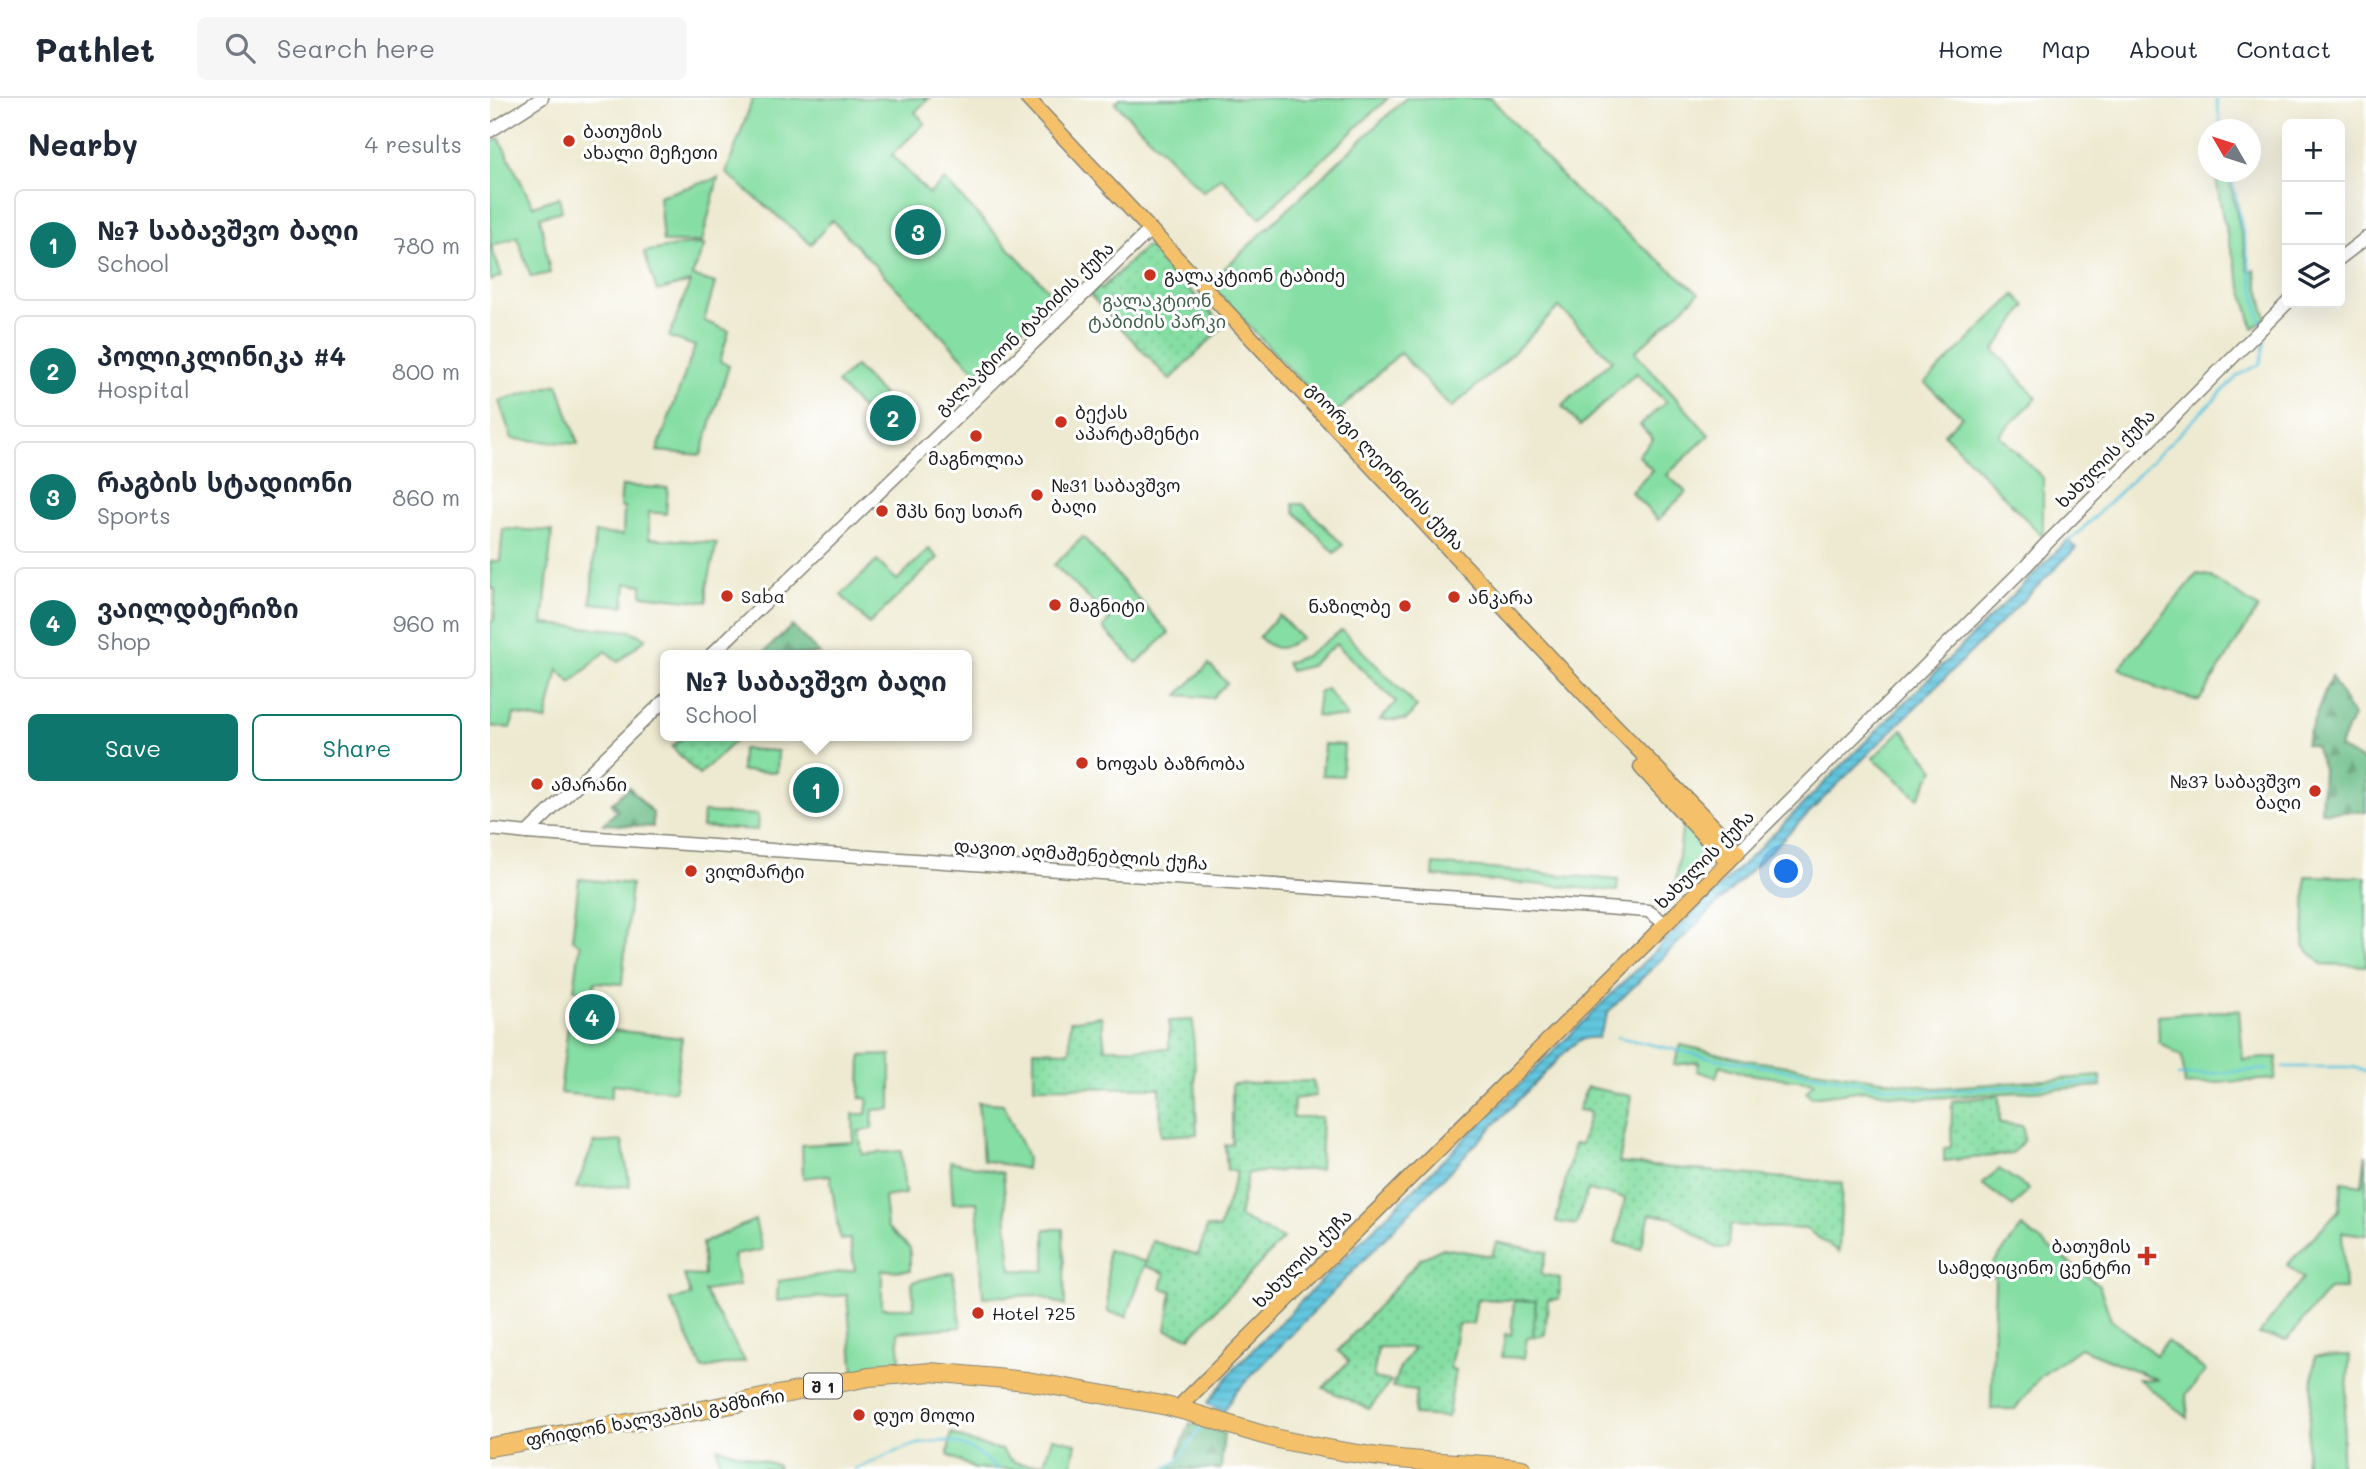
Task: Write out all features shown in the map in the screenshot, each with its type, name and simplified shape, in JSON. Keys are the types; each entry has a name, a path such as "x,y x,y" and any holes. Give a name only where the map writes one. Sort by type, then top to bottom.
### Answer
{"highway":[{"name":"ფრიდონ ხალვაშის გამზირი","path":"490,1447 697,1411 869,1377 932,1372 1027,1381 1185,1410 1289,1441 1397,1464 1522,1469"}],"main road":[{"name":"გიორგი ლეონიძის ქუჩა","path":"1016,98 1147,232 1590,700 1733,857"},
{"name":"გიორგი ლეონიძის ქუჩა","path":"1027,98 1147,232"},
{"name":"ხახულის ქუჩა","path":"1185,1410 1577,1010 1733,857"}],"street":[{"path":"490,131 542,98"},
{"name":"გალაკტიონ ტაბიძის ქუჩა","path":"716,650 1147,232"},
{"path":"2345,254 2366,238"},
{"name":"ხახულის ქუჩა","path":"1733,857 2282,308"},
{"path":"527,833 660,705"},
{"name":"დავით აღმაშენებლის ქუჩა","path":"490,829 1648,911 1666,924"}],"green space":[{"path":"753,98 929,98 915,112 925,123 892,155 929,194 945,180 1055,297 977,373 832,220 811,244 726,173"},
{"path":"1120,98 1388,98 1260,218 1221,177 1203,192 1115,103"},
{"path":"1406,98 1491,98 1574,190 1699,293 1635,352 1709,435 1667,475 1686,492 1658,520 1631,492 1652,470 1638,455 1653,439 1640,425 1666,402 1636,373 1580,426 1562,406 1612,360 1559,307 1502,364 1451,408 1400,353 1333,416 1209,283"},
{"path":"499,138 533,206 559,197 562,211 540,217 550,273 531,277 517,237 491,246 502,276 490,280 490,143"},
{"path":"718,178 702,242 663,242 659,196"},
{"path":"2217,182 2230,182 2249,271 2255,270 2266,318 2253,328 2223,219"},
{"path":"705,244 692,276 715,283 704,321 729,331 720,361 729,366 701,455 657,451 695,346 669,337 690,282 657,291 644,252"},
{"name":"გალაკტიონ ტაბიძის პარკი","path":"1145,247 1151,248 1224,326 1170,380 1090,295 1098,287 1101,289"},
{"path":"2015,295 2026,306 1994,350 2037,398 1999,435 2043,478 2043,537 1944,434 1962,416 1925,383"},
{"path":"855,366 883,395 865,412 837,383"},
{"path":"558,384 578,444 512,439 499,401"},
{"path":"622,486 668,488 666,514 649,512 649,538 717,543 707,587 707,602 642,595 642,585 626,583 624,606 591,603 595,533 623,535 624,508 620,507"},
{"path":"1293,504 1303,504 1343,545 1335,553 1295,512"},
{"path":"503,529 552,531 543,624 631,631 646,638 618,662 606,651 571,683 558,669 546,721 514,714 511,728 490,726 490,621 494,620 495,589 490,588 490,561 500,561"},
{"path":"1083,537 1169,633 1137,663 1103,628 1110,619 1054,565"},
{"path":"929,549 938,558 869,624 841,595 877,561 897,580"},
{"path":"2197,574 2209,576 2258,608 2199,701 2158,689 2119,668"},
{"path":"1279,615 1301,638 1289,645 1274,648 1259,637"},
{"path":"792,626 816,650 766,650"},
{"path":"1342,630 1417,707 1406,720 1380,720 1396,702 1336,644 1310,666 1290,671 1286,663 1305,656"},
{"path":"1209,664 1227,683 1212,698 1178,695"},
{"path":"2331,676 2353,716 2339,748 2366,762 2366,812 2321,812 2323,769 2315,746 2305,744"},
{"path":"1327,689 1346,718 1316,716 1319,693"},
{"path":"1902,729 1935,769 1918,798 1873,758"},
{"path":"679,741 735,741 699,775 672,747"},
{"path":"1324,744 1344,745 1342,776 1322,775"},
{"path":"742,749 778,751 777,772 741,771"},
{"path":"629,787 653,813 653,827 603,824 617,811 611,804"},
{"path":"703,812 758,815 757,830 702,827"},
{"path":"1683,822 1692,831 1703,852 1696,875 1674,896"},
{"path":"1434,864 1618,880 1617,891 1433,876"},
{"path":"2306,876 2366,877 2366,966 2322,964 2304,946"},
{"path":"579,879 631,884 622,984 595,982 593,993 574,990 580,945 572,939"},
{"path":"2239,1010 2243,1060 2277,1057 2275,1079 2185,1085 2182,1057 2159,1042 2158,1015"},
{"path":"1101,1016 1105,1048 1169,1049 1169,1021 1193,1020 1197,1134 1161,1136 1160,1088 1034,1087 1034,1050 1070,1051 1070,1021"},
{"path":"568,1025 682,1038 675,1091 613,1084 611,1098 560,1093"},
{"path":"1681,1045 1747,1060 1935,1088 2101,1076 2101,1086 1920,1099 1865,1090 1812,1097 1806,1092 1814,1082 1746,1074 1720,1065 1716,1077 1697,1071 1699,1062 1674,1065"},
{"path":"891,1055 891,1109 873,1110 872,1129 859,1131 862,1154 901,1151 905,1194 884,1197 887,1227 910,1248 910,1271 882,1270 882,1308 914,1308 912,1282 953,1272 961,1327 898,1332 901,1371 854,1375 847,1295 777,1301 778,1281 855,1270 850,1239 840,1240 830,1175 803,1178 802,1145 854,1142 853,1114 866,1114 868,1099 860,1097 861,1056"},
{"path":"1313,1081 1316,1096 1294,1099 1293,1117 1322,1117 1320,1169 1248,1173 1239,1217 1283,1239 1190,1337 1166,1330 1172,1291 1161,1288 1165,1273 1145,1266 1152,1241 1198,1255 1207,1227 1219,1229 1237,1172 1227,1170 1225,1145 1232,1144 1232,1084"},
{"path":"1587,1087 1632,1096 1619,1163 1842,1183 1839,1252 1806,1229 1730,1225 1728,1248 1717,1248 1672,1218 1650,1214 1641,1249 1615,1243 1625,1198 1588,1190 1576,1225 1556,1222 1574,1144 1581,1144 1590,1112 1578,1110"},
{"path":"1999,1096 2000,1123 2023,1126 2024,1140 2012,1154 1944,1161 1944,1148 1951,1147 1952,1101"},
{"path":"978,1102 1003,1104 1027,1157 1026,1169 983,1160"},
{"path":"622,1141 630,1186 576,1188 594,1143"},
{"path":"2366,1154 2366,1235 2342,1232 2345,1289 2329,1289 2287,1340 2259,1334 2303,1278 2287,1265 2339,1210 2342,1182 2362,1185"},
{"path":"950,1161 1003,1173 1011,1270 1045,1271 1045,1229 1063,1229 1065,1306 1037,1295 983,1297 977,1202 953,1203"},
{"path":"1999,1169 2029,1189 2013,1207 1982,1184"},
{"path":"755,1220 762,1250 733,1255 739,1286 704,1291 745,1361 703,1369 670,1300 691,1296 684,1275 704,1276 702,1243"},
{"path":"2022,1227 2099,1285 2111,1320 2156,1355 2167,1341 2206,1371 2186,1395 2188,1418 2138,1379 2159,1380 2080,1348 2041,1376 2015,1409 1991,1409 1995,1280 1993,1264"},
{"path":"1496,1242 1547,1252 1541,1274 1560,1278 1559,1299 1548,1300 1545,1335 1533,1337 1536,1301 1477,1299 1473,1324 1458,1324 1450,1368 1455,1370 1448,1417 1414,1415 1416,1390 1392,1387 1401,1366 1414,1348 1378,1347 1373,1378 1391,1381 1369,1409 1323,1388 1349,1361 1338,1351 1420,1259 1443,1248 1492,1256"},
{"path":"1107,1250 1146,1262 1127,1316 1108,1312"},
{"path":"1514,1301 1536,1301 1533,1337 1527,1338 1524,1358 1502,1357 1505,1334 1511,1335"},
{"path":"2350,1355 2340,1469 2305,1466 2315,1356"},
{"path":"1190,1423 1224,1433 1221,1469 1165,1469 1178,1460"},
{"path":"951,1433 973,1443 1002,1450 1015,1462 1026,1464 1044,1463 1052,1438 1076,1443 1071,1469 975,1469 948,1455"},
{"path":"717,1447 777,1465 778,1469 721,1469"}],"water":[{"path":"2068,540 2076,548 1609,1011 1598,1038 1578,1041 1562,1055 1234,1394 1224,1412 1207,1404 1234,1369 1348,1254"}],"waterway":[{"path":"2216,98 2220,119"},
{"path":"2233,182 2261,323"},
{"path":"2069,542 2239,375 2260,364 2265,341 2263,333"},
{"path":"1617,1037 1717,1059 1921,1092 2100,1082"},
{"path":"2283,1067 2353,1067 2366,1072"},
{"path":"2178,1076 2269,1069"},
{"path":"1165,1469 1178,1460 1204,1424"},
{"path":"855,1469 914,1445 938,1441 950,1442 976,1452 998,1469"}],"place":[{"name":"ბათუმის ახალი მეჩეთი","path":"569,141"},
{"name":"რაგბის სტადიონი","path":"918,232"},
{"name":"გალაკტიონ ტაბიძე","path":"1150,275"},
{"name":"პოლიკლინიკა #4","path":"893,418"},
{"name":"ბექას აპარტამენტი","path":"1061,422"},
{"name":"მაგნოლია","path":"976,436"},
{"name":"№31 საბავშვო ბაღი","path":"1037,495"},
{"name":"შპს ნიუ სთარ","path":"882,511"},
{"name":"Saba","path":"727,596"},
{"name":"ანკარა","path":"1454,597"},
{"name":"მაგნიტი","path":"1055,605"},
{"name":"ნაზილბე","path":"1405,606"},
{"name":"Ხოფას Ბაზრობა","path":"1082,763"},
{"name":"ამარანი","path":"537,784"},
{"name":"№7 საბავშვო ბაღი","path":"816,790"},
{"name":"№37 საბავშვო ბაღი","path":"2315,791"},
{"name":"ვილმარტი","path":"691,871"},
{"name":"ვაილდბერიზი","path":"592,1017"},
{"name":"ბათუმის სამედიცინო ცენტრი","path":"2147,1256"},
{"name":"Hotel 725","path":"978,1313"},
{"name":"დუო მოლი","path":"859,1415"}]}
